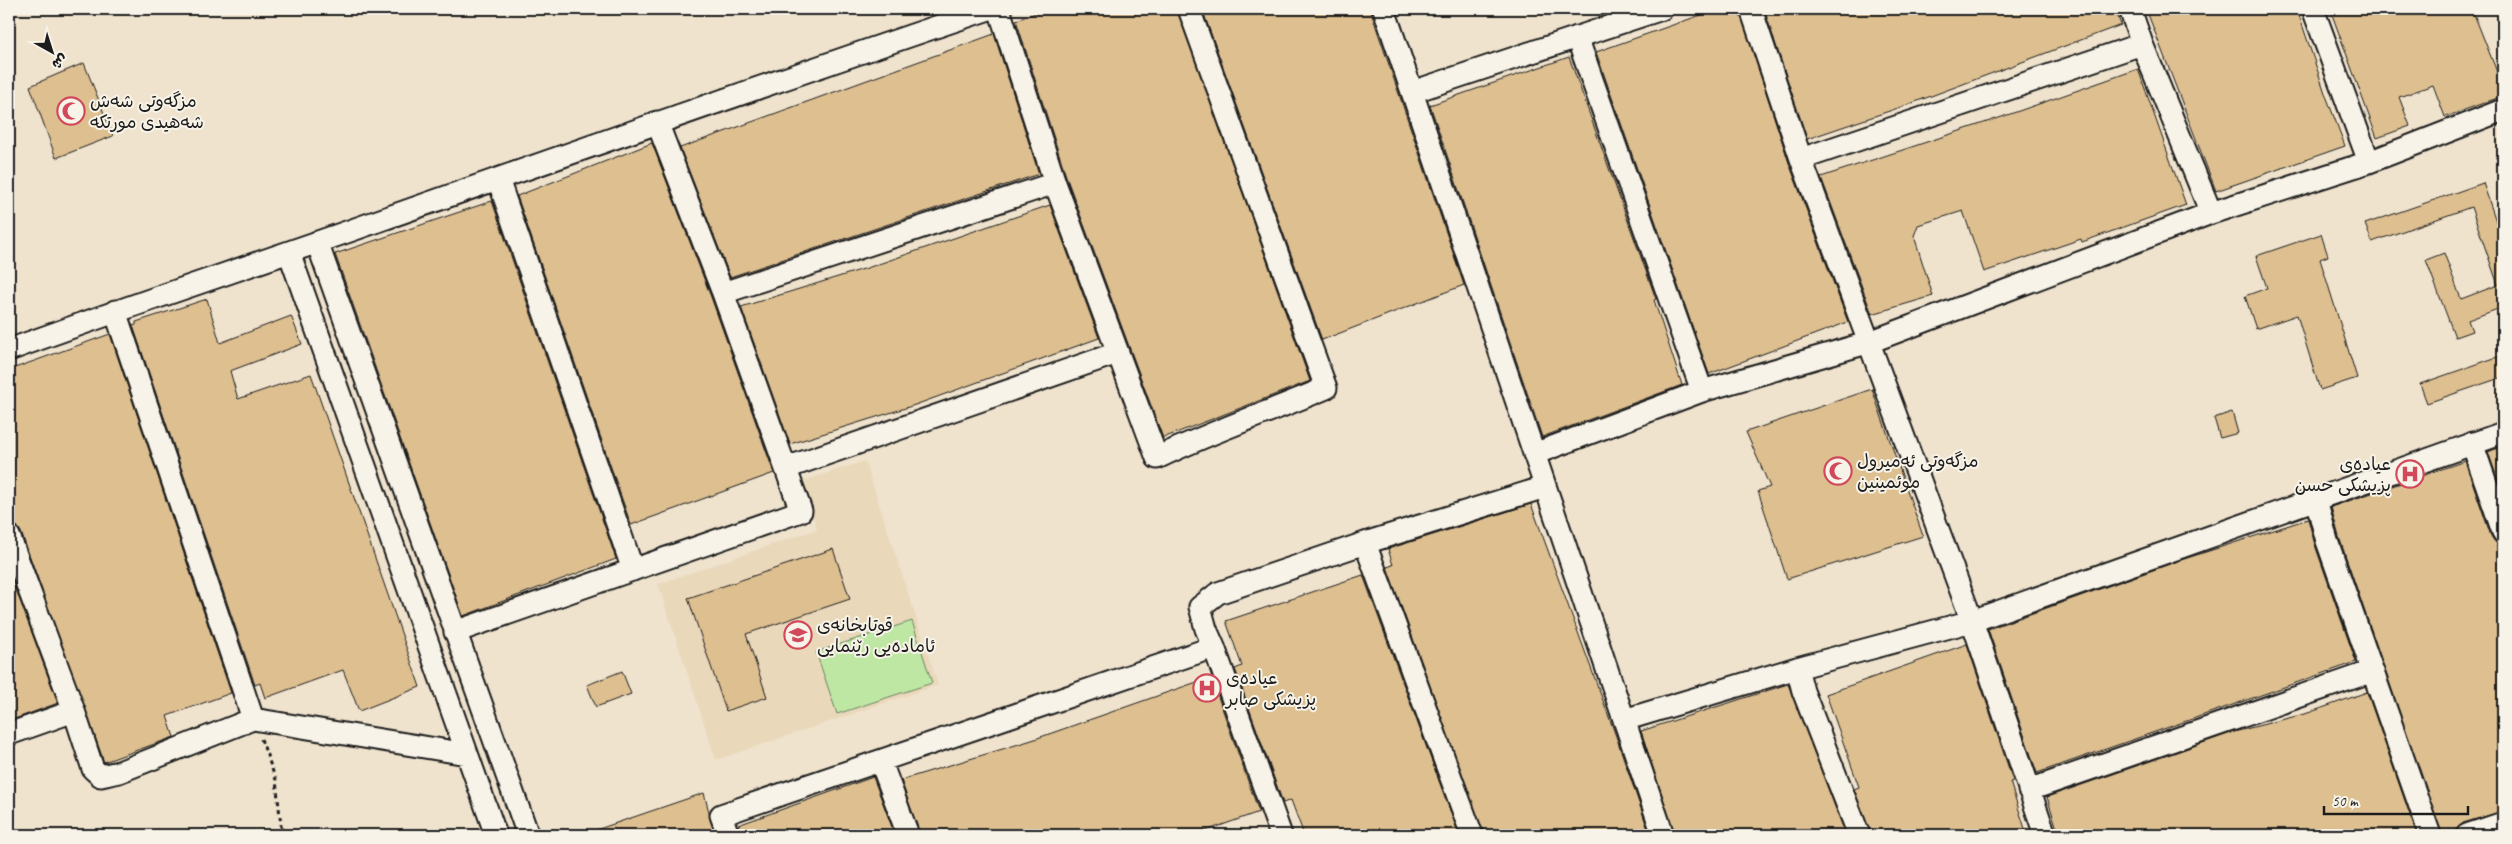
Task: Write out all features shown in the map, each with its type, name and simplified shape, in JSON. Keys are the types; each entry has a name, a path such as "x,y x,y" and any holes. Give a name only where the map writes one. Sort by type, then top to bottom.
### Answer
{"street":[{"path":"9,350 115,311 289,252 657,122 989,9"},
{"path":"998,9 1055,183 1157,458 1197,438 1256,417 1326,388 1189,9"},
{"path":"1384,9 1663,835"},
{"path":"1412,92 1662,9"},
{"path":"1751,9 1801,159 1867,343 1972,620 2045,835"},
{"path":"2130,9 2142,44 2211,213"},
{"path":"2313,9 2369,162"},
{"path":"1577,37 1702,391"},
{"path":"1801,159 2142,44"},
{"path":"1534,454 1702,391 1867,343 2211,213 2369,162 2503,110"},
{"path":"456,632 801,511 723,292 657,122"},
{"path":"498,179 633,570"},
{"path":"723,292 1055,183"},
{"path":"317,242 528,835"},
{"path":"289,252 496,835"},
{"path":"115,311 253,719"},
{"path":"786,468 1117,353"},
{"path":"1624,720 1797,668 1972,620 2503,432"},
{"path":"2472,443 2503,532"},
{"path":"1277,834 1214,646 1206,629 1200,606 1218,593 1365,543 1545,487"},
{"path":"2316,499 2327,541 2430,835"},
{"path":"10,542 74,711 93,769 102,776 119,772 253,719 467,754"},
{"path":"1365,543 1472,835"},
{"path":"728,835 721,815 881,762 1214,646"},
{"path":"1797,668 1858,835"},
{"path":"2029,790 2373,671"},
{"path":"9,734 74,711"},
{"path":"881,762 908,835"},
{"path":"2467,835 2503,822"}],"path":[{"path":"253,719 276,780 282,835"}],"shaded area":[{"name":"قوتابخانەی ئامادەیی رێنمایی","path":"865,461 938,685 716,760 658,584 817,529 802,481"}],"green space":[{"path":"912,621 932,683 837,714 816,652"}],"building":[{"path":"1047,9 1177,9 1310,381 1163,438 1067,179 1016,20"},
{"path":"1202,9 1370,9 1464,285 1322,340"},
{"path":"1718,9 1739,9 1789,163 1848,322 1709,374 1596,52"},
{"path":"1764,9 2115,9 2121,25 1907,105 1807,139"},
{"path":"2146,9 2297,9 2345,146 2216,191"},
{"path":"2330,9 2472,9 2503,87 2503,96 2445,117 2433,85 2399,97 2410,126 2377,138"},
{"path":"994,34 1039,174 730,277 680,148"},
{"path":"1569,57 1656,299 1654,300 1682,385 1542,437 1430,105"},
{"name":"مزگەوتی شەش شەهیدی مورتکە","path":"84,63 113,136 56,158 30,86"},
{"path":"2138,69 2186,205 2082,242 2081,239 1984,272 1963,211 1918,225 1914,236 1933,296 1872,314 1821,177 1999,118"},
{"path":"652,143 711,297 774,473 631,525 517,196"},
{"path":"2483,183 2503,242 2503,307 2468,320 2472,331 2455,337 2426,260 2444,253 2461,299 2498,285 2471,207 2372,242 2365,224"},
{"path":"492,201 616,559 463,616 335,254"},
{"path":"1050,205 1099,338 915,405 790,444 741,307 867,268"},
{"path":"2321,234 2328,256 2320,259 2357,378 2320,390 2297,315 2256,329 2245,296 2267,288 2256,256"},
{"path":"207,299 220,343 291,316 302,344 230,371 238,399 311,374 420,687 359,711 343,670 265,698 260,683 255,685 133,326 136,325 136,322"},
{"path":"110,334 231,693 167,716 174,737 104,762 21,532 17,526 9,524 9,370"},
{"path":"2503,355 2503,377 2427,403 2420,384"},
{"path":"1872,389 1923,536 1787,579 1758,491 1770,487 1746,432"},
{"path":"2232,412 2238,433 2220,438 2214,418"},
{"path":"2503,446 2503,495 2488,452"},
{"path":"2465,461 2491,536 2495,542 2503,544 2503,811 2463,823 2456,830 2442,835 2339,537 2331,507"},
{"path":"1531,504 1650,835 1484,835 1387,567 1393,565 1388,549"},
{"path":"2308,519 2315,545 2356,662 2037,773 1988,629 2181,560"},
{"path":"833,549 850,599 746,634 767,697 726,711 688,598"},
{"path":"9,571 58,703 9,721"},
{"path":"1363,575 1459,835 1304,835 1291,800 1283,803 1235,669 1242,666 1226,621"},
{"path":"1967,644 2013,781 2010,782 2027,835 1871,835 1854,789 1859,787 1826,694"},
{"path":"622,671 631,694 596,707 587,685"},
{"path":"1211,677 1259,812 1194,835 920,835 901,780 1032,740"},
{"path":"1788,684 1846,835 1675,835 1641,731"},
{"path":"2367,692 2417,835 2059,835 2047,797 2234,732 2308,713"},
{"path":"873,777 895,835 740,835 738,825"},
{"path":"704,793 715,835 591,835 590,832"}],"place":[{"name":"مزگەوتی شەش شەهیدی مورتکە","path":"71,111"},
{"name":"مزگەوتی ئەمیرول موئمینین","path":"1838,471"},
{"name":"عیادەی پزیشکی حسن","path":"2410,474"},
{"name":"قوتابخانەی ئامادەیی رێنمایی","path":"798,635"},
{"name":"عیادەی پزیشکی صابر","path":"1207,688"}]}
